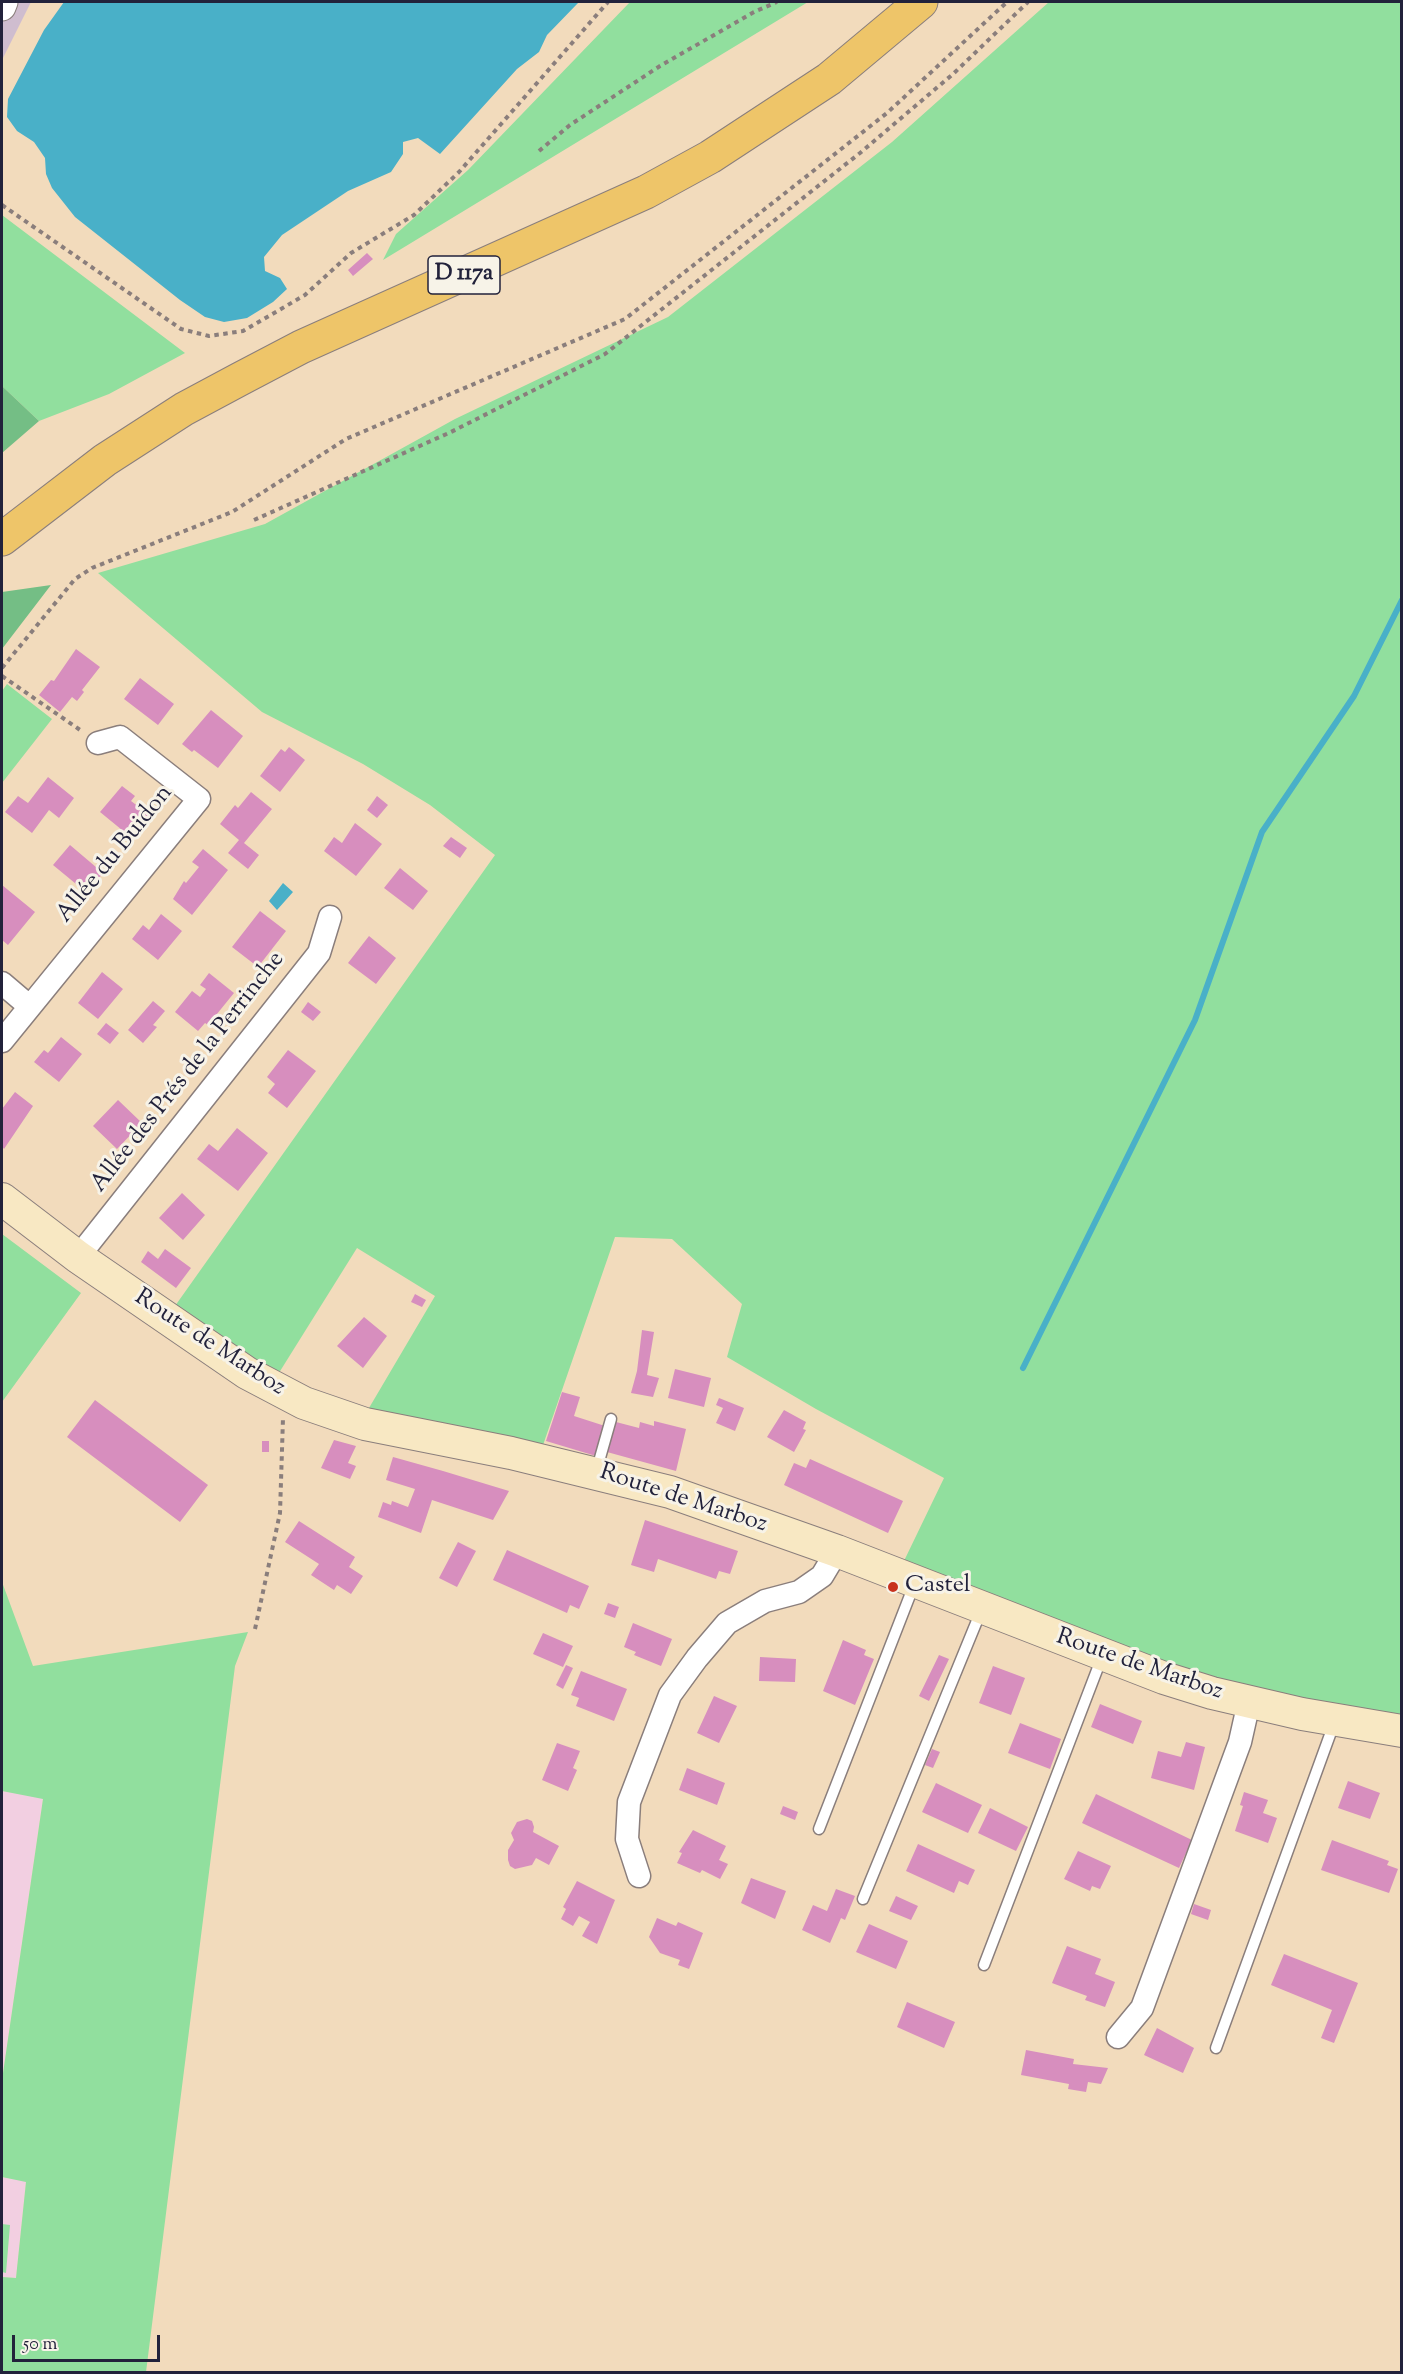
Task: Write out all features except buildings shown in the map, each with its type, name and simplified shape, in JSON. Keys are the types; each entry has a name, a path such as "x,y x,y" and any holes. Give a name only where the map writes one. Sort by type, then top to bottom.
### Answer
{"main road":[{"name":"D 117a","path":"2,539 105,460 184,409 301,347 646,192 710,157 829,79 921,2"},
{"name":"Route de Marboz","path":"2,1199 78,1257 247,1373 284,1394 365,1424 596,1472 670,1492 837,1551 1102,1656 1183,1684 1249,1702 1401,1731"}],"street":[{"path":"2,7 4,2"},
{"name":"Allée du Buidon","path":"2,1041 198,799 120,737 98,743"},
{"name":"Allée des Prés de la Perrinche","path":"78,1257 319,953 330,917"},
{"path":"2,983 29,1006"},
{"path":"639,1876 627,1839 630,1803 670,1695 727,1623 765,1601 799,1592 822,1576 837,1551"},
{"path":"1118,2037 1142,2008 1240,1742 1249,1702"}],"lane":[{"path":"596,1472 611,1419"},
{"path":"819,1829 916,1582"},
{"path":"863,1899 982,1608"},
{"path":"984,1965 1102,1656"},
{"path":"1216,2048 1335,1720"}],"path":[{"path":"2,205 181,329 209,336 243,331 305,295 351,253 414,215 459,172 608,2"},
{"path":"539,151 570,125 660,66 754,12 777,2"},
{"path":"2,668 75,579 92,568 232,512 346,439 625,319 887,113 1006,2"},
{"path":"254,520 451,432 605,354 860,153 953,74 1028,2"},
{"path":"2,676 98,743"},
{"path":"255,1629 280,1513 284,1394"}],"shaded area":[{"path":"2,2 31,2 2,60"},
{"path":"2,1791 43,1798 2,2080"},
{"path":"2,2177 26,2181 16,2278 2,2277"}],"green space":[{"path":"630,2 808,2 383,260 396,234 468,170"},
{"path":"1049,2 1401,2 1401,1718 1290,1699 1202,1675 1100,1642 903,1563 944,1478 816,1409 727,1357 742,1304 672,1239 615,1237 543,1445 369,1408 435,1296 357,1248 277,1376 175,1306 495,855 430,805 363,764 262,712 98,573 265,524 455,419 668,317 892,142"},
{"path":"2,215 185,353 109,394 39,421 2,386"},
{"path":"2,386 39,421 2,453"},
{"path":"51,585 2,649 2,592"},
{"path":"7,684 52,719 2,783 2,691"},
{"path":"2,1234 81,1293 2,1402"},
{"path":"2,1582 33,1666 248,1632 235,1666 146,2372 2,2372 2,2277 16,2278 26,2182 2,2177 2,2080 43,1799 2,1791"},
{"path":"2,2224 10,2225 6,2273 2,2272"}],"water":[{"path":"64,2 579,2 547,35 539,52 517,69 440,154 418,138 403,142 403,154 391,172 348,191 282,235 264,257 265,271 280,278 287,289 273,302 247,318 224,322 205,317 180,300 75,217 52,188 46,174 45,158 34,142 17,131 7,117 8,99 44,30"},
{"path":"283,883 293,892 277,910 269,901"}],"waterway":[{"path":"1023,1368 1195,1020 1262,832 1354,696 1402,600"}],"place":[{"name":"Castel","path":"893,1587"}]}
